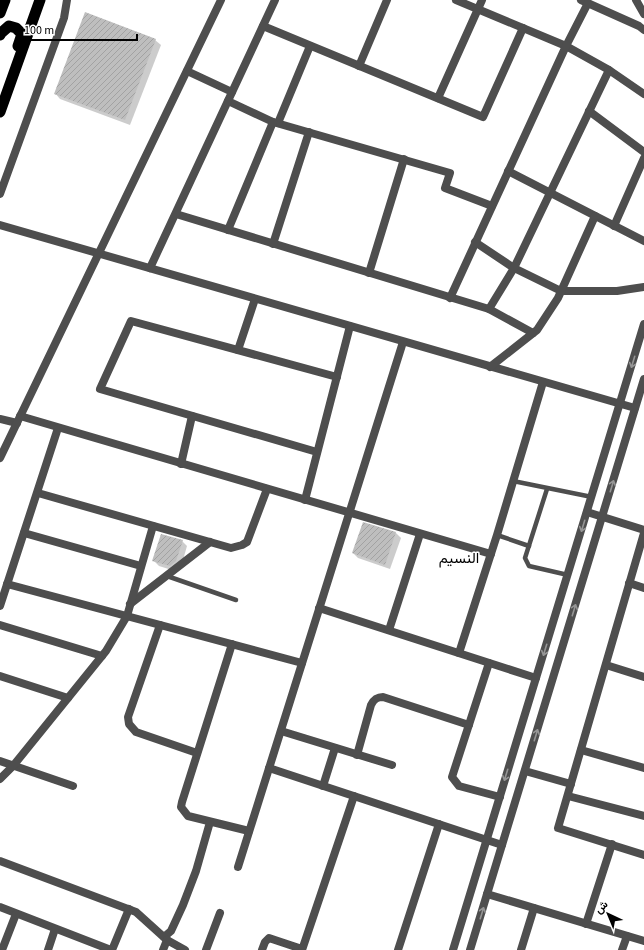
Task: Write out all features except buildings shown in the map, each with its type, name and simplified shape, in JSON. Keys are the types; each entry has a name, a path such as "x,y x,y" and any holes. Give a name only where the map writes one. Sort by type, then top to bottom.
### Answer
{"highway":[{"path":"0,13 5,0"},
{"path":"0,112 40,0"},
{"path":"0,35 9,26 16,28 22,34 0,99"}],"street":[{"path":"0,194 61,25 66,0"},
{"path":"0,458 221,0"},
{"path":"150,268 275,0"},
{"path":"359,66 387,0"},
{"path":"456,0 566,46 609,70 644,94"},
{"path":"438,98 482,0"},
{"path":"636,0 644,14"},
{"path":"450,298 585,2 639,26 644,30"},
{"path":"263,26 483,116 523,28"},
{"path":"228,230 310,46"},
{"path":"489,309 514,268 609,70"},
{"path":"187,71 232,92"},
{"path":"228,101 275,122 450,173 445,188 492,206"},
{"path":"589,111 644,152"},
{"path":"274,244 309,132"},
{"path":"614,226 644,158"},
{"path":"369,273 404,160"},
{"path":"508,170 644,241"},
{"path":"176,214 489,309 533,333"},
{"path":"490,367 537,330 558,298 595,216"},
{"path":"0,225 635,408"},
{"path":"475,242 514,268 561,291 617,291 644,287"},
{"path":"238,350 255,299"},
{"path":"317,452 100,389 131,321 336,377"},
{"path":"453,950 644,324"},
{"path":"305,500 350,326"},
{"path":"238,867 403,342"},
{"path":"470,950 644,379"},
{"path":"459,653 497,535 542,382"},
{"path":"181,464 192,416"},
{"path":"0,418 58,428 491,554"},
{"path":"0,606 58,428"},
{"path":"38,493 231,548 247,542 268,489"},
{"path":"587,512 644,530"},
{"path":"0,779 13,766 102,656 127,616 153,526"},
{"path":"24,533 141,566"},
{"path":"644,533 558,828 644,855"},
{"path":"389,630 420,534"},
{"path":"130,604 210,542"},
{"path":"629,583 644,588"},
{"path":"6,584 302,663"},
{"path":"319,608 536,678"},
{"path":"0,625 102,656"},
{"path":"160,625 128,717 129,724 136,732 197,753"},
{"path":"232,644 181,808 188,816 249,831"},
{"path":"489,663 452,777 459,786 500,797"},
{"path":"606,664 644,677"},
{"path":"0,676 68,698"},
{"path":"357,755 371,704 378,697 383,697 469,725"},
{"path":"281,731 392,766"},
{"path":"323,786 335,748"},
{"path":"581,750 644,768"},
{"path":"0,761 73,786"},
{"path":"269,768 502,845"},
{"path":"525,771 571,784"},
{"path":"262,950 265,942 269,938 302,950 354,796"},
{"path":"568,796 644,816"},
{"path":"163,950 166,938 171,931 183,905 196,871 210,822"},
{"path":"398,950 440,824"},
{"path":"586,924 612,844"},
{"path":"0,862 136,912 166,938 185,950"},
{"path":"487,894 644,941"},
{"path":"0,907 111,950 129,909"},
{"path":"521,950 534,908"},
{"path":"206,950 220,913"},
{"path":"2,950 16,914"},
{"path":"48,950 55,929"},
{"path":"622,950 627,936"}],"lane":[{"path":"513,481 592,497"},
{"path":"547,489 525,558 529,566 568,575"},
{"path":"497,535 529,546"},
{"path":"167,576 236,600"}],"district":[{"name":"النسيم","path":"459,558"}]}
